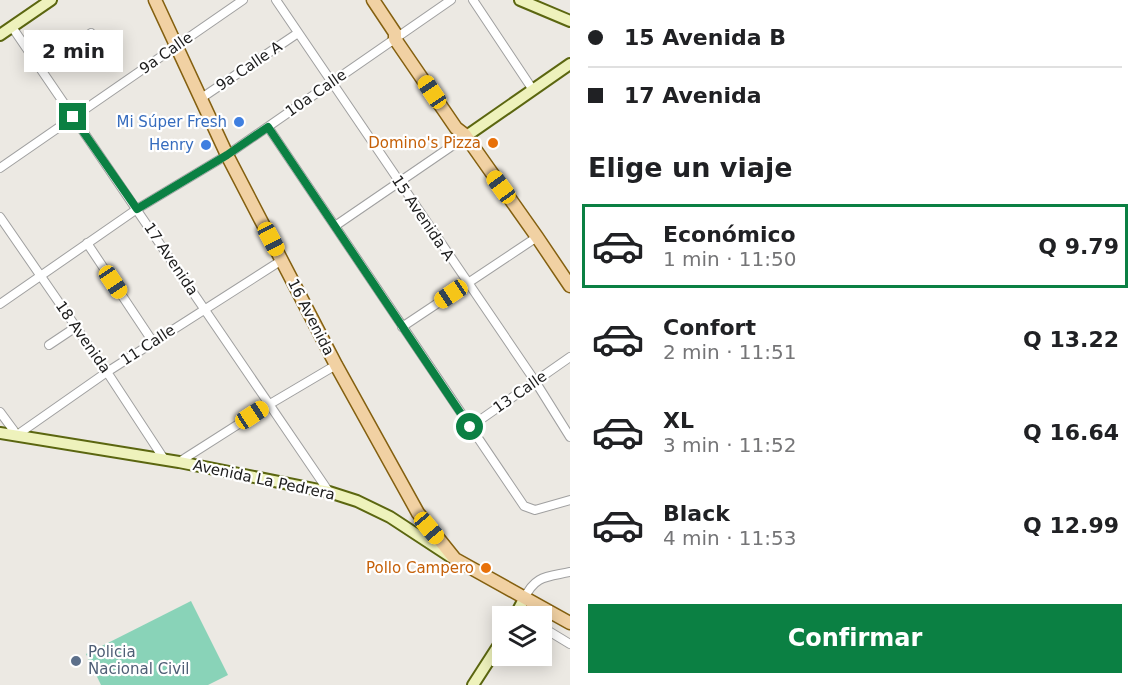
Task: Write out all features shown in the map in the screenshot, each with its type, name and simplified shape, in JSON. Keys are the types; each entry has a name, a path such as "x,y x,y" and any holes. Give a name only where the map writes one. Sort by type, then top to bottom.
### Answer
{"main road":[{"name":"16 Avenida","path":"155,0 227,155 336,365 407,496 429,528 455,559"},
{"path":"374,0 456,128 465,136 570,286"},
{"name":"Avenida La Pedrera","path":"455,559 570,623"}],"street":[{"path":"0,35 51,0"},
{"name":"9a Calle","path":"0,168 243,0"},
{"name":"15 Avenida A","path":"276,0 535,381 570,437"},
{"name":"10a Calle","path":"0,304 137,209 227,155 451,0"},
{"path":"473,0 533,90"},
{"path":"520,0 570,21"},
{"name":"17 Avenida","path":"12,27 329,492"},
{"path":"40,68 91,33"},
{"name":"9a Calle A","path":"200,99 298,33"},
{"path":"335,226 570,64"},
{"path":"268,127 524,506 535,510 570,500"},
{"name":"18 Avenida","path":"0,217 164,459"},
{"path":"402,327 537,237"},
{"path":"87,243 153,342"},
{"name":"11 Calle","path":"17,435 107,372 282,260"},
{"path":"49,345 76,327"},
{"name":"13 Calle","path":"470,427 570,357"},
{"path":"179,462 336,365"},
{"path":"0,412 17,435"},
{"name":"Avenida La Pedrera","path":"0,433 164,459 329,492 357,501 390,517 455,559"},
{"path":"522,606 529,587 537,579 570,572"},
{"path":"552,633 570,644"},
{"path":"473,685 492,656"}],"green space":[{"path":"191,601 228,675 208,685 101,685 86,654"}],"place":[{"name":"Mi Súper Fresh","path":"239,122"},
{"name":"Domino's Pizza","path":"493,143"},
{"name":"Henry","path":"206,145"},
{"name":"Pollo Campero","path":"486,568"},
{"name":"Policia Nacional Civil","path":"76,661"}],"route":[{"path":"73,117 137,209 227,155 268,127 470,427"}]}
